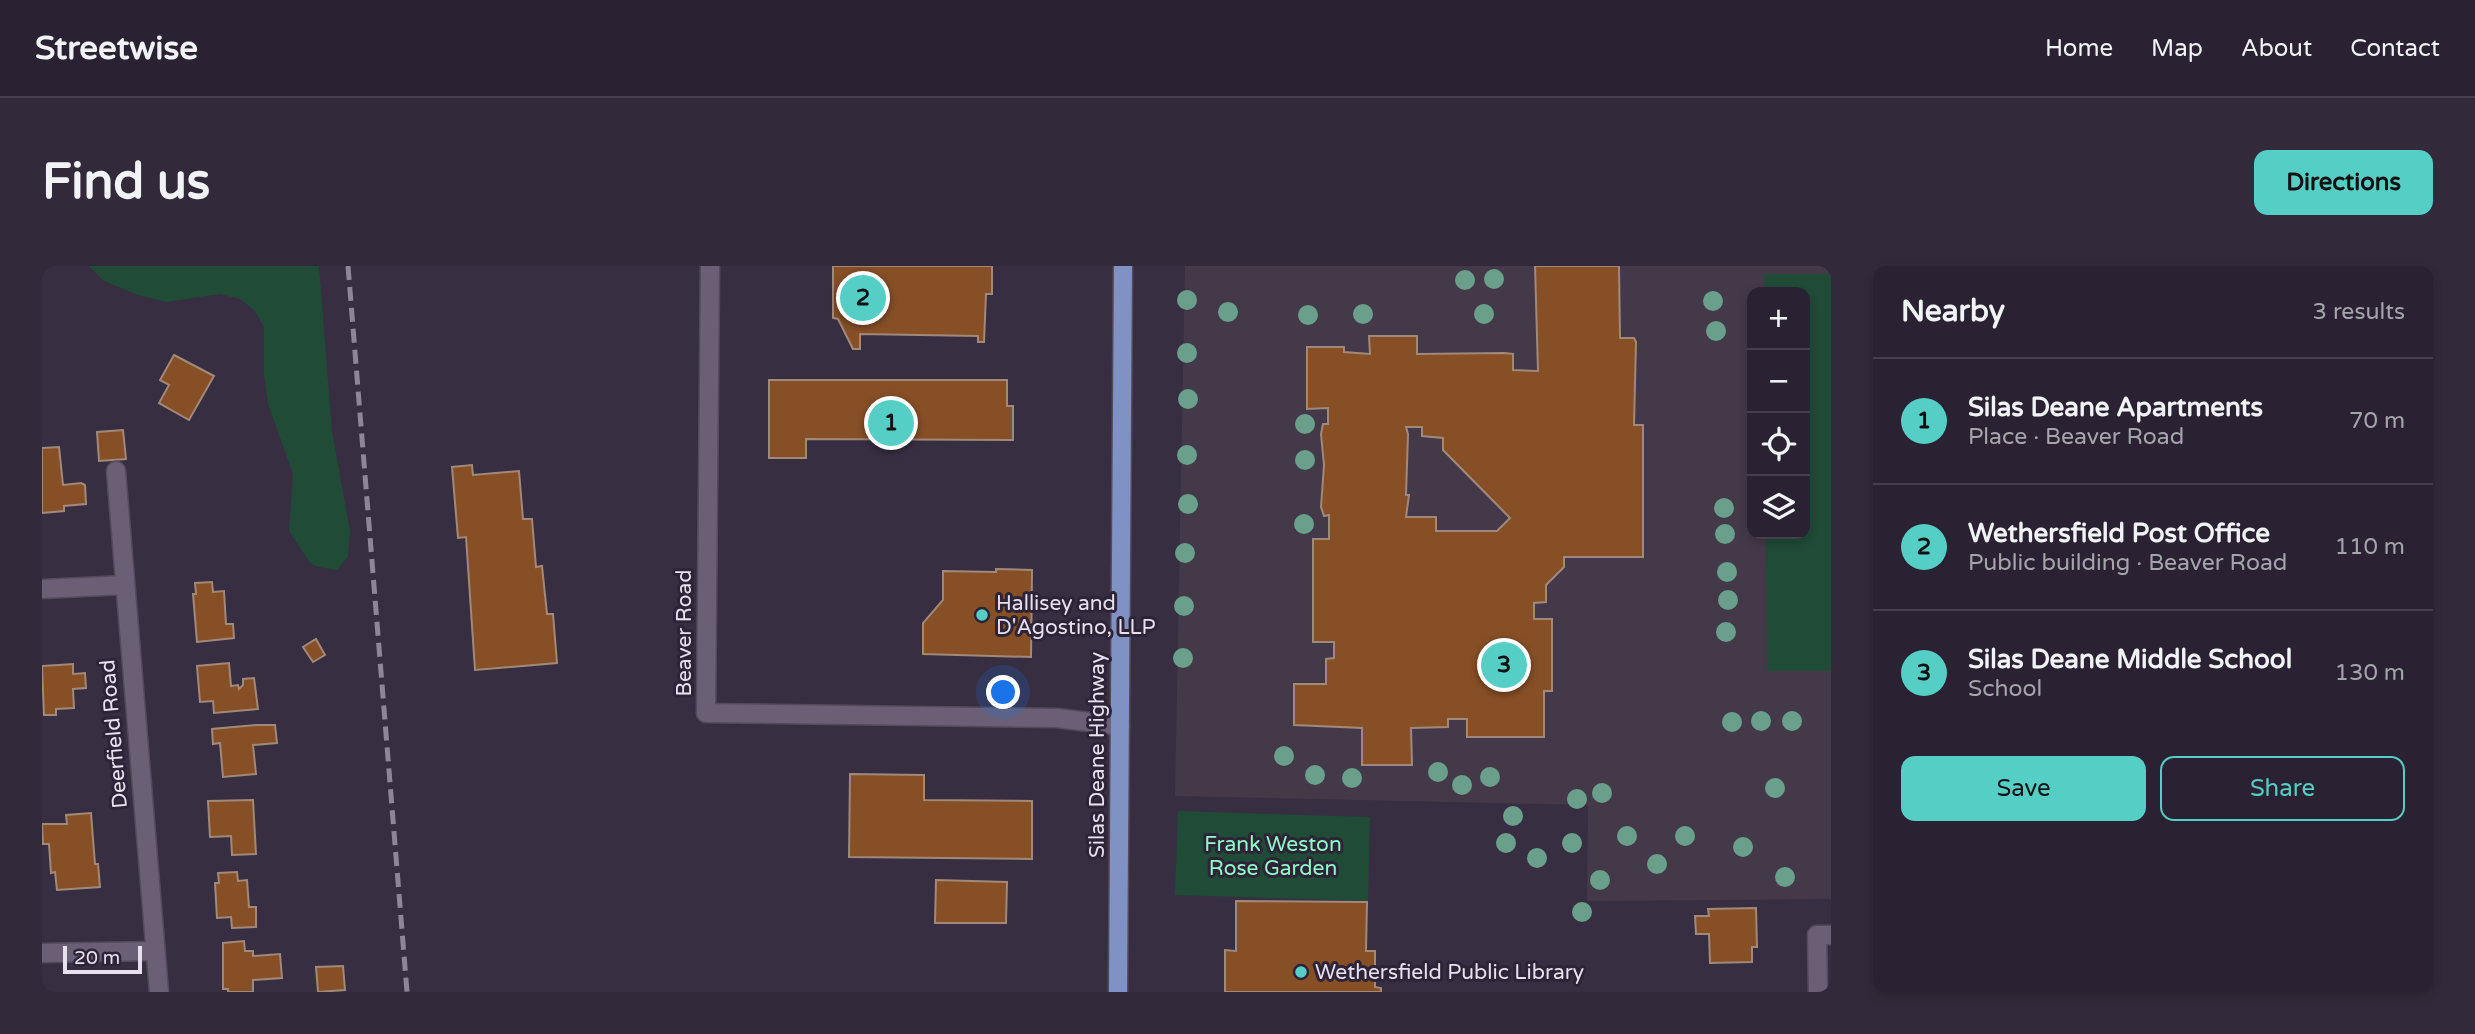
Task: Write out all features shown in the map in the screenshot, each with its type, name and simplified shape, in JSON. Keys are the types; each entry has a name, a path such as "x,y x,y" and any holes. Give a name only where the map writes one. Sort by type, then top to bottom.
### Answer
{"main road":[{"name":"Silas Deane Highway","path":"1118,992 1123,266"}],"street":[{"name":"Beaver Road","path":"710,266 706,712 1057,718 1120,726"},
{"name":"Deerfield Road","path":"116,471 159,992"},
{"path":"42,589 125,585"},
{"path":"1818,992 1824,935"},
{"path":"42,953 155,951"}],"shaded area":[{"path":"1185,266 1831,266 1831,899 1587,901 1588,805 1175,796"}],"green space":[{"path":"89,266 319,266 332,431 350,531 348,557 337,570 310,563 289,531 293,474 268,404 264,374 264,327 255,311 240,299 220,294 166,302 138,295 104,281"},
{"path":"1764,274 1831,274 1831,671 1767,671 1766,539 1810,539 1810,287 1764,287"},
{"name":"Frank Weston Rose Garden","path":"1178,811 1370,817 1368,901 1175,895"}],"building":[{"path":"833,266 992,266 992,294 986,294 984,342 978,342 978,336 860,334 860,349 853,349 838,319 833,318"},
{"path":"1535,266 1619,266 1620,338 1634,338 1636,342 1634,425 1643,425 1643,557 1564,557 1564,567 1546,585 1546,602 1534,603 1534,619 1552,619 1552,691 1544,691 1544,737 1467,737 1467,719 1448,719 1448,727 1411,728 1412,765 1362,765 1362,728 1294,725 1294,684 1326,684 1326,659 1334,658 1334,642 1313,642 1313,539 1329,539 1329,515 1324,516 1321,507 1324,465 1321,434 1323,424 1328,424 1328,408 1307,409 1307,347 1344,347 1344,352 1370,354 1369,336 1417,336 1417,354 1513,354 1513,370 1538,371","holes":["1406,427 1422,427 1422,436 1443,438 1443,450 1510,518 1497,531 1436,531 1436,517 1406,517 1409,495 1406,495"]},
{"path":"174,355 214,376 189,420 159,403 169,385 160,380"},
{"path":"769,380 1007,380 1007,406 1013,406 1013,440 806,439 806,458 769,458"},
{"path":"123,430 126,459 99,461 97,432"},
{"path":"59,447 63,485 85,485 86,504 64,506 64,511 42,513 42,448"},
{"path":"472,465 473,475 519,471 523,519 532,519 536,567 542,566 547,614 553,614 557,663 475,670 466,537 458,538 452,467"},
{"path":"996,569 1032,570 1031,657 923,654 923,623 943,600 943,571 996,572"},
{"path":"212,582 213,592 224,591 226,624 233,624 234,638 197,642 193,594 196,594 195,583"},
{"path":"316,639 325,655 313,662 303,647"},
{"path":"229,663 231,686 238,685 239,689 243,685 243,679 254,678 258,709 214,713 213,701 200,702 197,666"},
{"path":"73,664 73,674 85,673 86,688 73,689 74,708 56,709 56,715 44,715 42,666"},
{"path":"275,725 277,743 253,745 256,774 223,777 220,743 213,744 212,729"},
{"path":"850,774 924,775 924,800 1032,801 1032,859 849,857"},
{"path":"253,800 256,854 232,855 231,836 210,837 208,801"},
{"path":"91,813 95,864 98,864 100,887 57,890 55,872 51,873 49,844 43,844 42,824 67,824 66,815"},
{"path":"237,872 238,881 247,880 249,907 256,907 256,927 232,928 231,917 217,918 215,883 219,883 218,873"},
{"path":"936,880 1007,882 1006,923 935,923"},
{"path":"1236,901 1367,902 1366,951 1375,951 1375,987 1381,988 1381,992 1225,992 1225,950 1236,951"},
{"path":"1756,908 1757,947 1752,947 1752,962 1710,963 1709,934 1696,934 1695,916 1709,916 1708,909"},
{"path":"244,941 245,951 253,951 253,956 280,954 282,978 253,980 253,992 228,992 228,989 223,989 223,943"},
{"path":"343,966 345,990 318,992 316,967"}],"railway":[{"path":"348,266 407,992"}],"place":[{"name":"Wethersfield Post Office","path":"863,298"},
{"name":"Silas Deane Apartments","path":"891,423"},
{"name":"Hallisey and D'Agostino, LLP","path":"982,615"},
{"name":"Silas Deane Middle School","path":"1504,665"},
{"name":"Wethersfield Public Library","path":"1301,972"}]}
